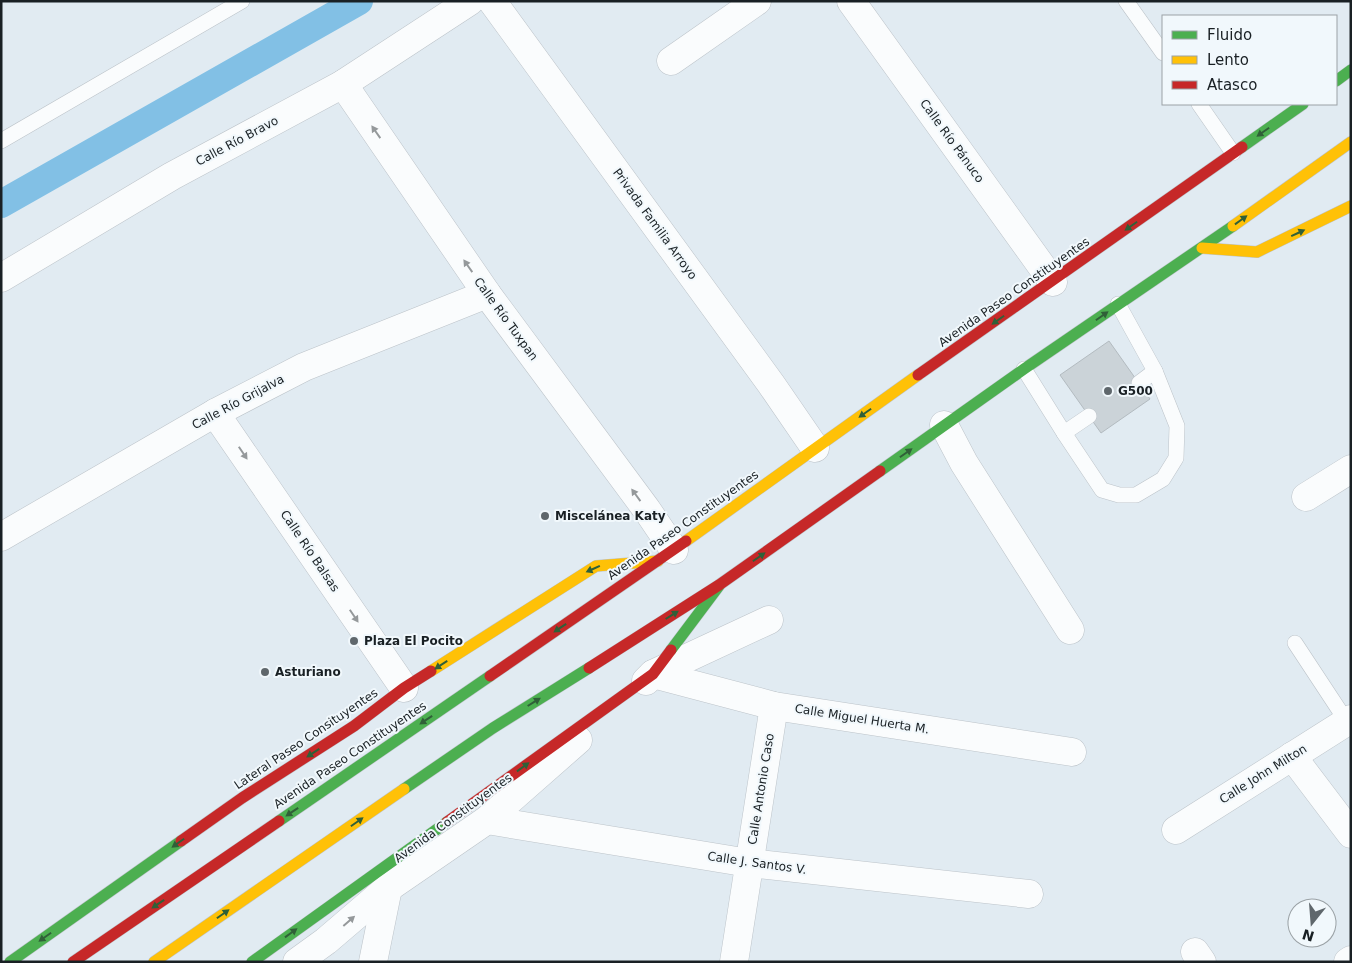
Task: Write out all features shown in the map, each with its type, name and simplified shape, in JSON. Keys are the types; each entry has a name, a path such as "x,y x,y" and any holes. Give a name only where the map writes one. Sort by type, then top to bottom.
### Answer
{"main road":[{"path":"1337,79 1351,70"},
{"name":"Avenida Paseo Constituyentes","path":"74,962 666,555 1302,105"},
{"path":"154,962 493,728 719,585 944,425 1202,248 1351,142"},
{"path":"1202,248 1257,252 1351,206"},
{"name":"Lateral Paseo Consituyentes","path":"10,962 242,798 354,726 404,688 596,566 666,555"},
{"name":"Avenida Constituyentes","path":"252,962 654,674 719,585"}],"street":[{"name":"Calle Río Bravo","path":"1,278 172,176 343,84 470,1"},
{"name":"Privada Familia Arroyo","path":"492,1 776,391 815,448"},
{"path":"671,62 757,1"},
{"name":"Calle Río Pánuco","path":"852,1 1053,282"},
{"name":"Calle Río Tuxpan","path":"343,84 487,294 647,510 666,555"},
{"name":"Calle Río Grijalva","path":"1,537 215,413 304,367 487,294"},
{"name":"Calle Río Balsas","path":"215,413 404,688"},
{"path":"944,425 964,463 1070,630"},
{"path":"1306,497 1351,469"},
{"path":"654,674 769,620"},
{"name":"Calle Miguel Huerta M.","path":"654,674 774,706 1072,752"},
{"name":"Avenida Constituyentes","path":"297,962 326,941 388,888 487,820 654,674"},
{"name":"Calle Antonio Caso","path":"734,962 774,706"},
{"name":"Calle John Milton","path":"1176,830 1349,721"},
{"path":"1292,756 1351,834"},
{"name":"Calle J. Santos V.","path":"487,820 749,863 1029,894"},
{"path":"373,962 388,888"}],"lane":[{"path":"1,141 242,1"},
{"path":"1126,1 1162,52"},
{"path":"1200,105 1233,153"},
{"path":"1024,369 1102,490 1119,495 1136,495 1163,479 1176,458 1177,426 1155,371 1118,304"},
{"path":"1139,383 1155,371"},
{"path":"1064,433 1090,416"},
{"path":"1295,643 1349,721"}],"building":[{"name":"G500","path":"1109,341 1150,399 1101,433 1060,375"}],"waterway":[{"path":"1,204 359,1"}],"traffic: fast":[{"path":"1337,80 1351,70"},
{"path":"1242,147 1302,105"},
{"path":"880,471 1024,369 1233,226"},
{"path":"671,650 719,586"},
{"path":"404,789 493,728 589,668"},
{"path":"279,821 490,676"},
{"path":"252,962 447,822"},
{"path":"10,962 181,841"}],"traffic: slow":[{"path":"1233,226 1351,142"},
{"path":"1202,248 1257,252 1351,206"},
{"path":"686,541 918,375"},
{"path":"431,671 596,566 658,561"},
{"path":"154,962 404,789"}],"traffic: jam":[{"path":"918,375 1242,147"},
{"path":"589,668 719,585 880,471"},
{"path":"490,676 686,541"},
{"path":"447,822 653,674 671,650"},
{"path":"181,841 242,798 354,726 404,688 431,671"},
{"path":"73,962 279,821"}],"place":[{"name":"G500","path":"1108,391"},
{"name":"Miscelánea Katy","path":"545,516"},
{"name":"Plaza El Pocito","path":"354,641"},
{"name":"Asturiano","path":"265,672"}]}
